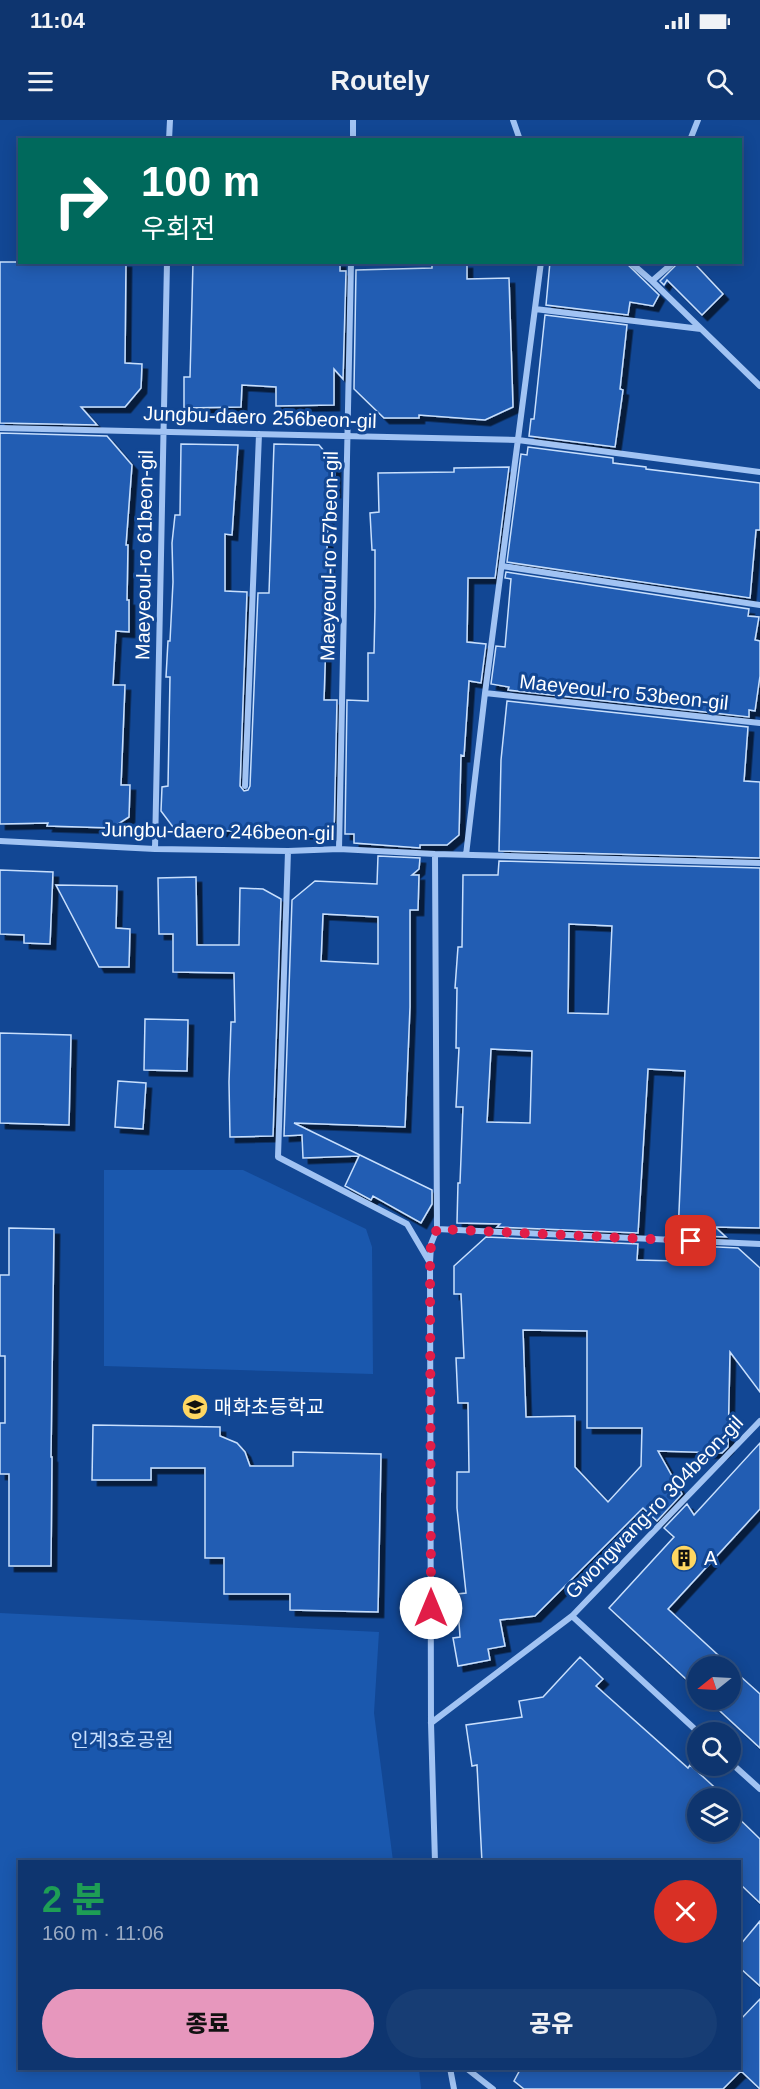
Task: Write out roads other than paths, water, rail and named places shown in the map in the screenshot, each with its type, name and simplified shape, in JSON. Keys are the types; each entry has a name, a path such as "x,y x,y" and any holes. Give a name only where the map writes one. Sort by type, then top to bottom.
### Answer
{"street":[{"path":"169,138 170,120"},
{"path":"353,138 354,120"},
{"path":"513,120 519,138"},
{"path":"691,138 698,120"},
{"name":"Maeyeoul-ro 61beon-gil","path":"155,849 167,264"},
{"name":"Maeyeoul-ro 57beon-gil","path":"339,849 351,264"},
{"path":"466,855 541,264"},
{"path":"632,264 760,386"},
{"path":"652,281 672,264"},
{"path":"535,309 701,329"},
{"name":"Jungbu-daero 256beon-gil","path":"0,428 518,440 760,472"},
{"path":"244,786 259,434"},
{"path":"502,566 760,605"},
{"name":"Maeyeoul-ro 53beon-gil","path":"485,693 760,723"},
{"name":"Jungbu-daero 246beon-gil","path":"0,842 155,849 288,851 339,849 466,855 760,862"},
{"path":"288,851 278,1157 407,1224 430,1263"},
{"path":"435,854 437,1229 431,1244 430,1263 431,1723 435,1860"},
{"path":"437,1229 760,1244"},
{"name":"Gwongwang-ro 304beon-gil","path":"431,1723 572,1616 760,1420"},
{"name":"Gwongwang-ro 304beon-gil","path":"572,1616 687,1722"},
{"path":"741,1772 759,1788"},
{"path":"450,2070 454,2089"},
{"path":"469,2070 493,2089"}],"place":[{"name":"매화초등학교","path":"195,1407"},
{"name":"A","path":"684,1558"}],"park label":[{"name":"인계3호공원","path":"122,1740"}]}
